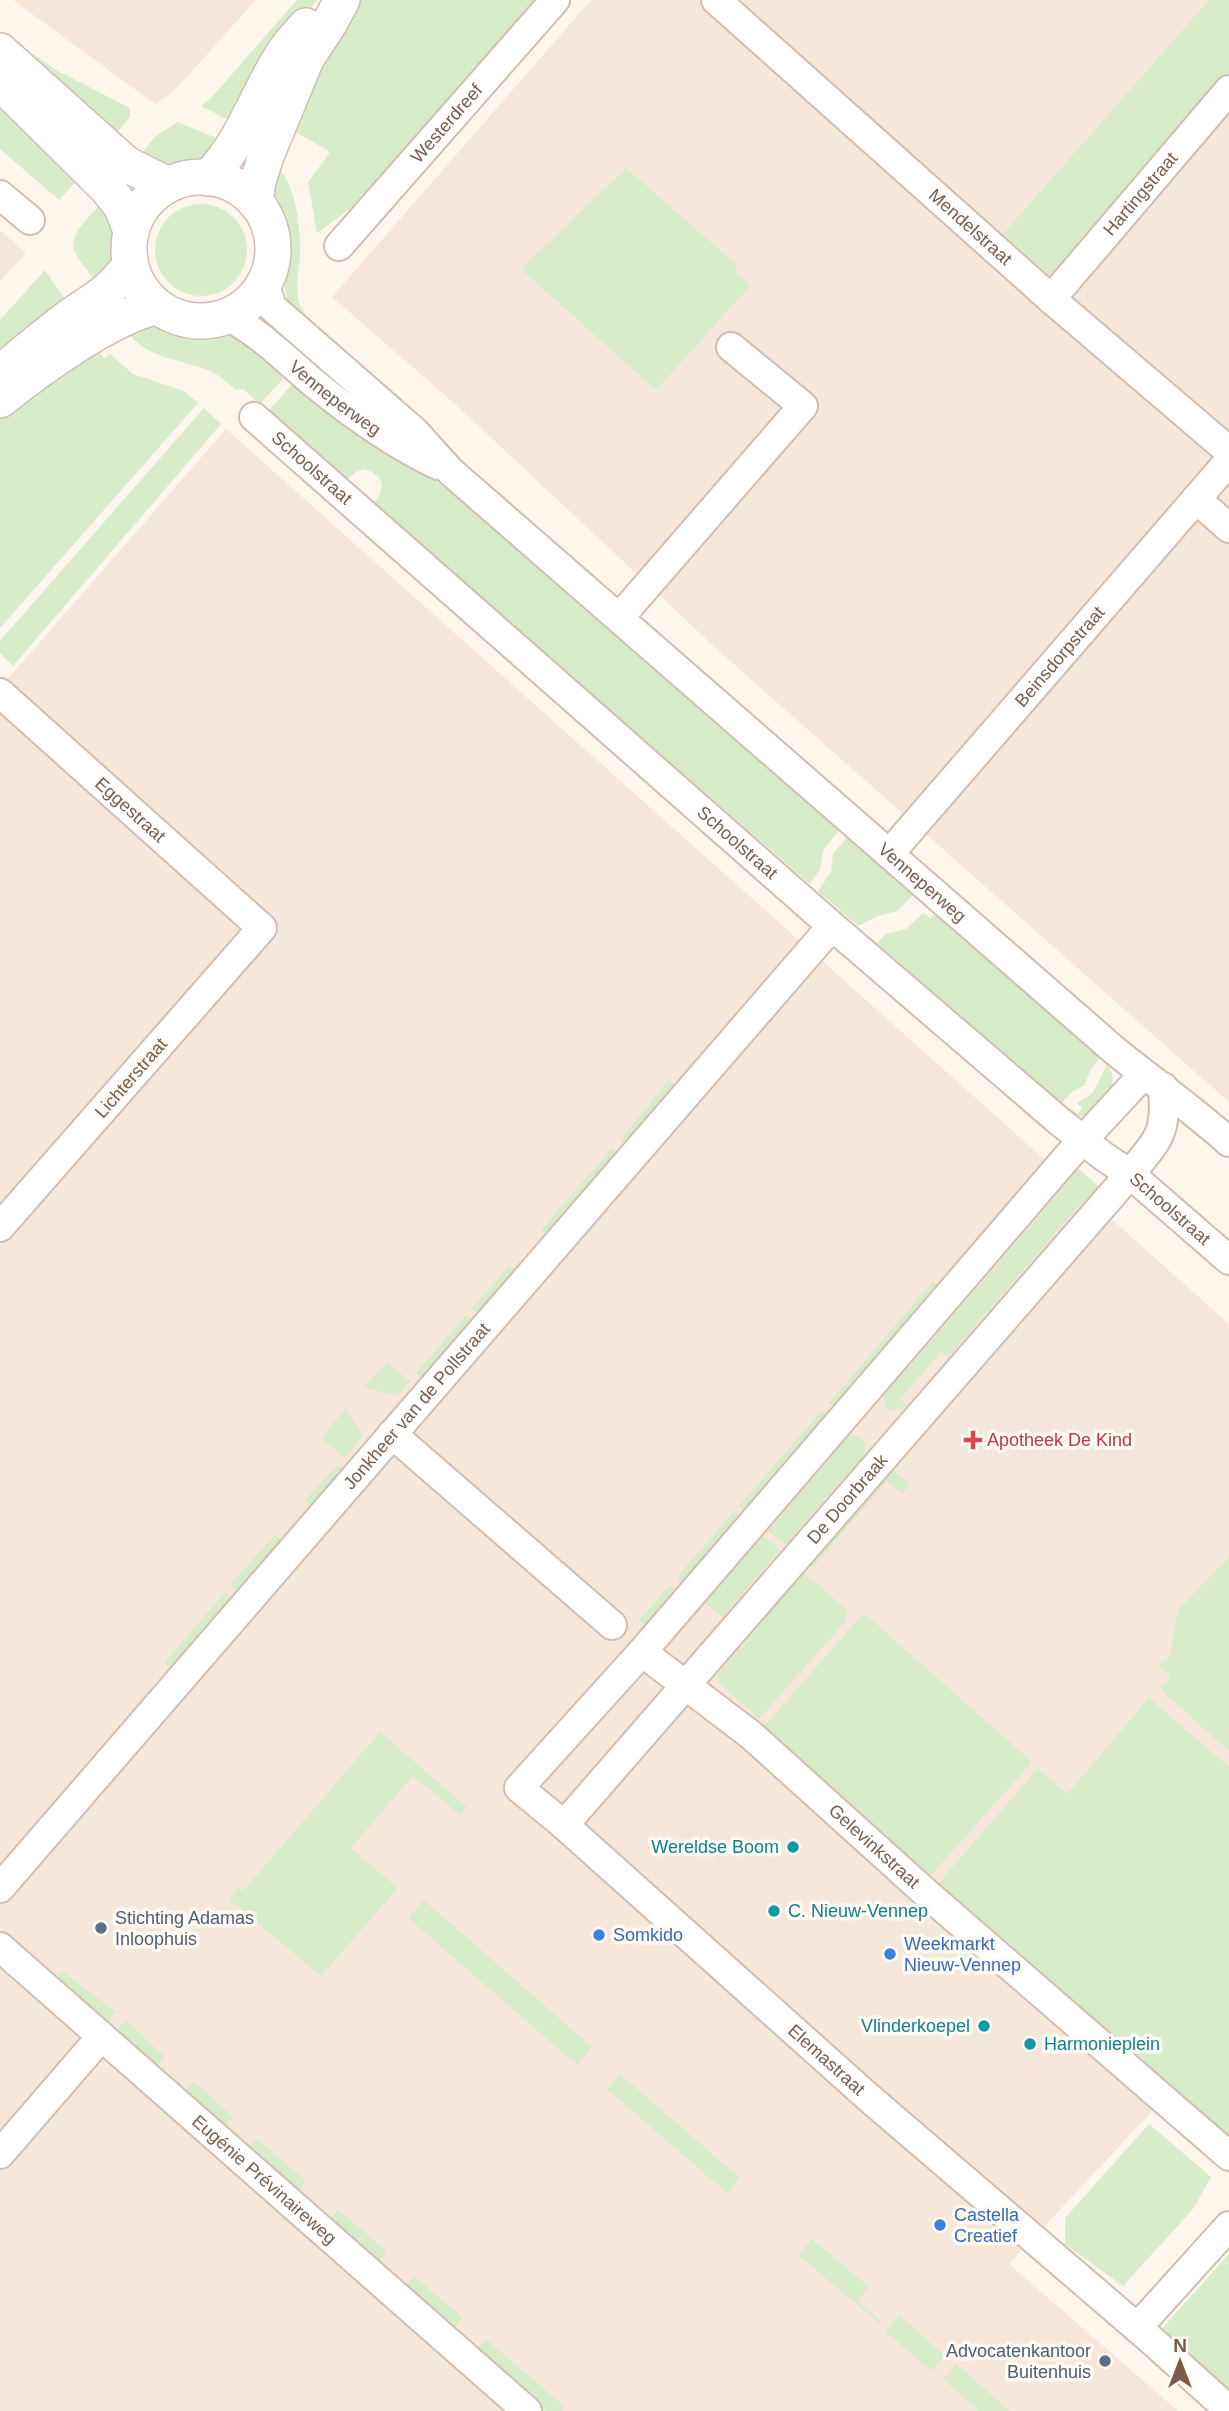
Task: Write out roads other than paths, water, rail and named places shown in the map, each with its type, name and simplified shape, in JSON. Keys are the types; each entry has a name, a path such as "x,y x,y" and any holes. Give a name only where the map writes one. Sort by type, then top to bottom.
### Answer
{"street":[{"path":"208,178 238,142 285,51 313,18 334,0"},
{"path":"255,202 266,156 306,59 330,24 342,0"},
{"name":"Westerdreef","path":"339,246 555,0"},
{"name":"Mendelstraat","path":"716,0 1051,299 1229,452"},
{"path":"0,51 126,164 168,185"},
{"path":"0,82 106,187 122,207 131,248 140,288 157,306 172,315 190,320 209,320 227,316 248,303 264,283 270,267 272,242 265,217 255,202 234,186 208,178 194,178 168,185 145,204 136,217 131,248 116,285 70,317 0,374"},
{"name":"Hartingstraat","path":"1051,299 1229,89"},
{"path":"0,195 30,220"},
{"name":"Venneperweg","path":"264,283 272,307 415,432 450,471 1153,1081 1229,1142"},
{"path":"0,400 28,378 114,323 135,312 157,306"},
{"name":"Venneperweg","path":"227,316 250,328 318,386 406,450 450,471"},
{"path":"619,618 803,406 731,347"},
{"name":"Schoolstraat","path":"254,417 832,926 1082,1140 1124,1181 1229,1260"},
{"name":"Beinsdorpstraat","path":"889,853 1229,461"},
{"path":"1196,499 1229,528"},
{"name":"Eggestraat","path":"0,693 262,928"},
{"name":"Jonkheer van de Pollstraat","path":"0,1888 832,926"},
{"name":"Lichterstraat","path":"0,1227 262,928"},
{"path":"642,1652 1082,1140 1153,1081"},
{"name":"De Doorbraak","path":"564,1825 1156,1142 1164,1125 1153,1081"},
{"path":"392,1434 612,1625"},
{"name":"Gelevinkstraat","path":"642,1652 751,1735 926,1893 1229,2156"},
{"name":"Elemastraat","path":"642,1652 519,1787 868,2097 1138,2328 1229,2410"},
{"name":"Eugénie Prévinaireweg","path":"0,1947 523,2410"},
{"path":"0,2154 101,2037"},
{"path":"1138,2328 1229,2226"}],"place":[{"name":"Apotheek De Kind","path":"973,1440"},
{"name":"Wereldse Boom","path":"793,1847"},
{"name":"C. Nieuw-Vennep","path":"774,1911"},
{"name":"Stichting Adamas Inloophuis","path":"101,1928"},
{"name":"Somkido","path":"599,1935"},
{"name":"Weekmarkt Nieuw-Vennep","path":"890,1954"},
{"name":"Vlinderkoepel","path":"984,2026"},
{"name":"Harmonieplein","path":"1030,2044"},
{"name":"Castella Creatief","path":"940,2225"},
{"name":"Advocatenkantoor Buitenhuis","path":"1105,2361"}]}
